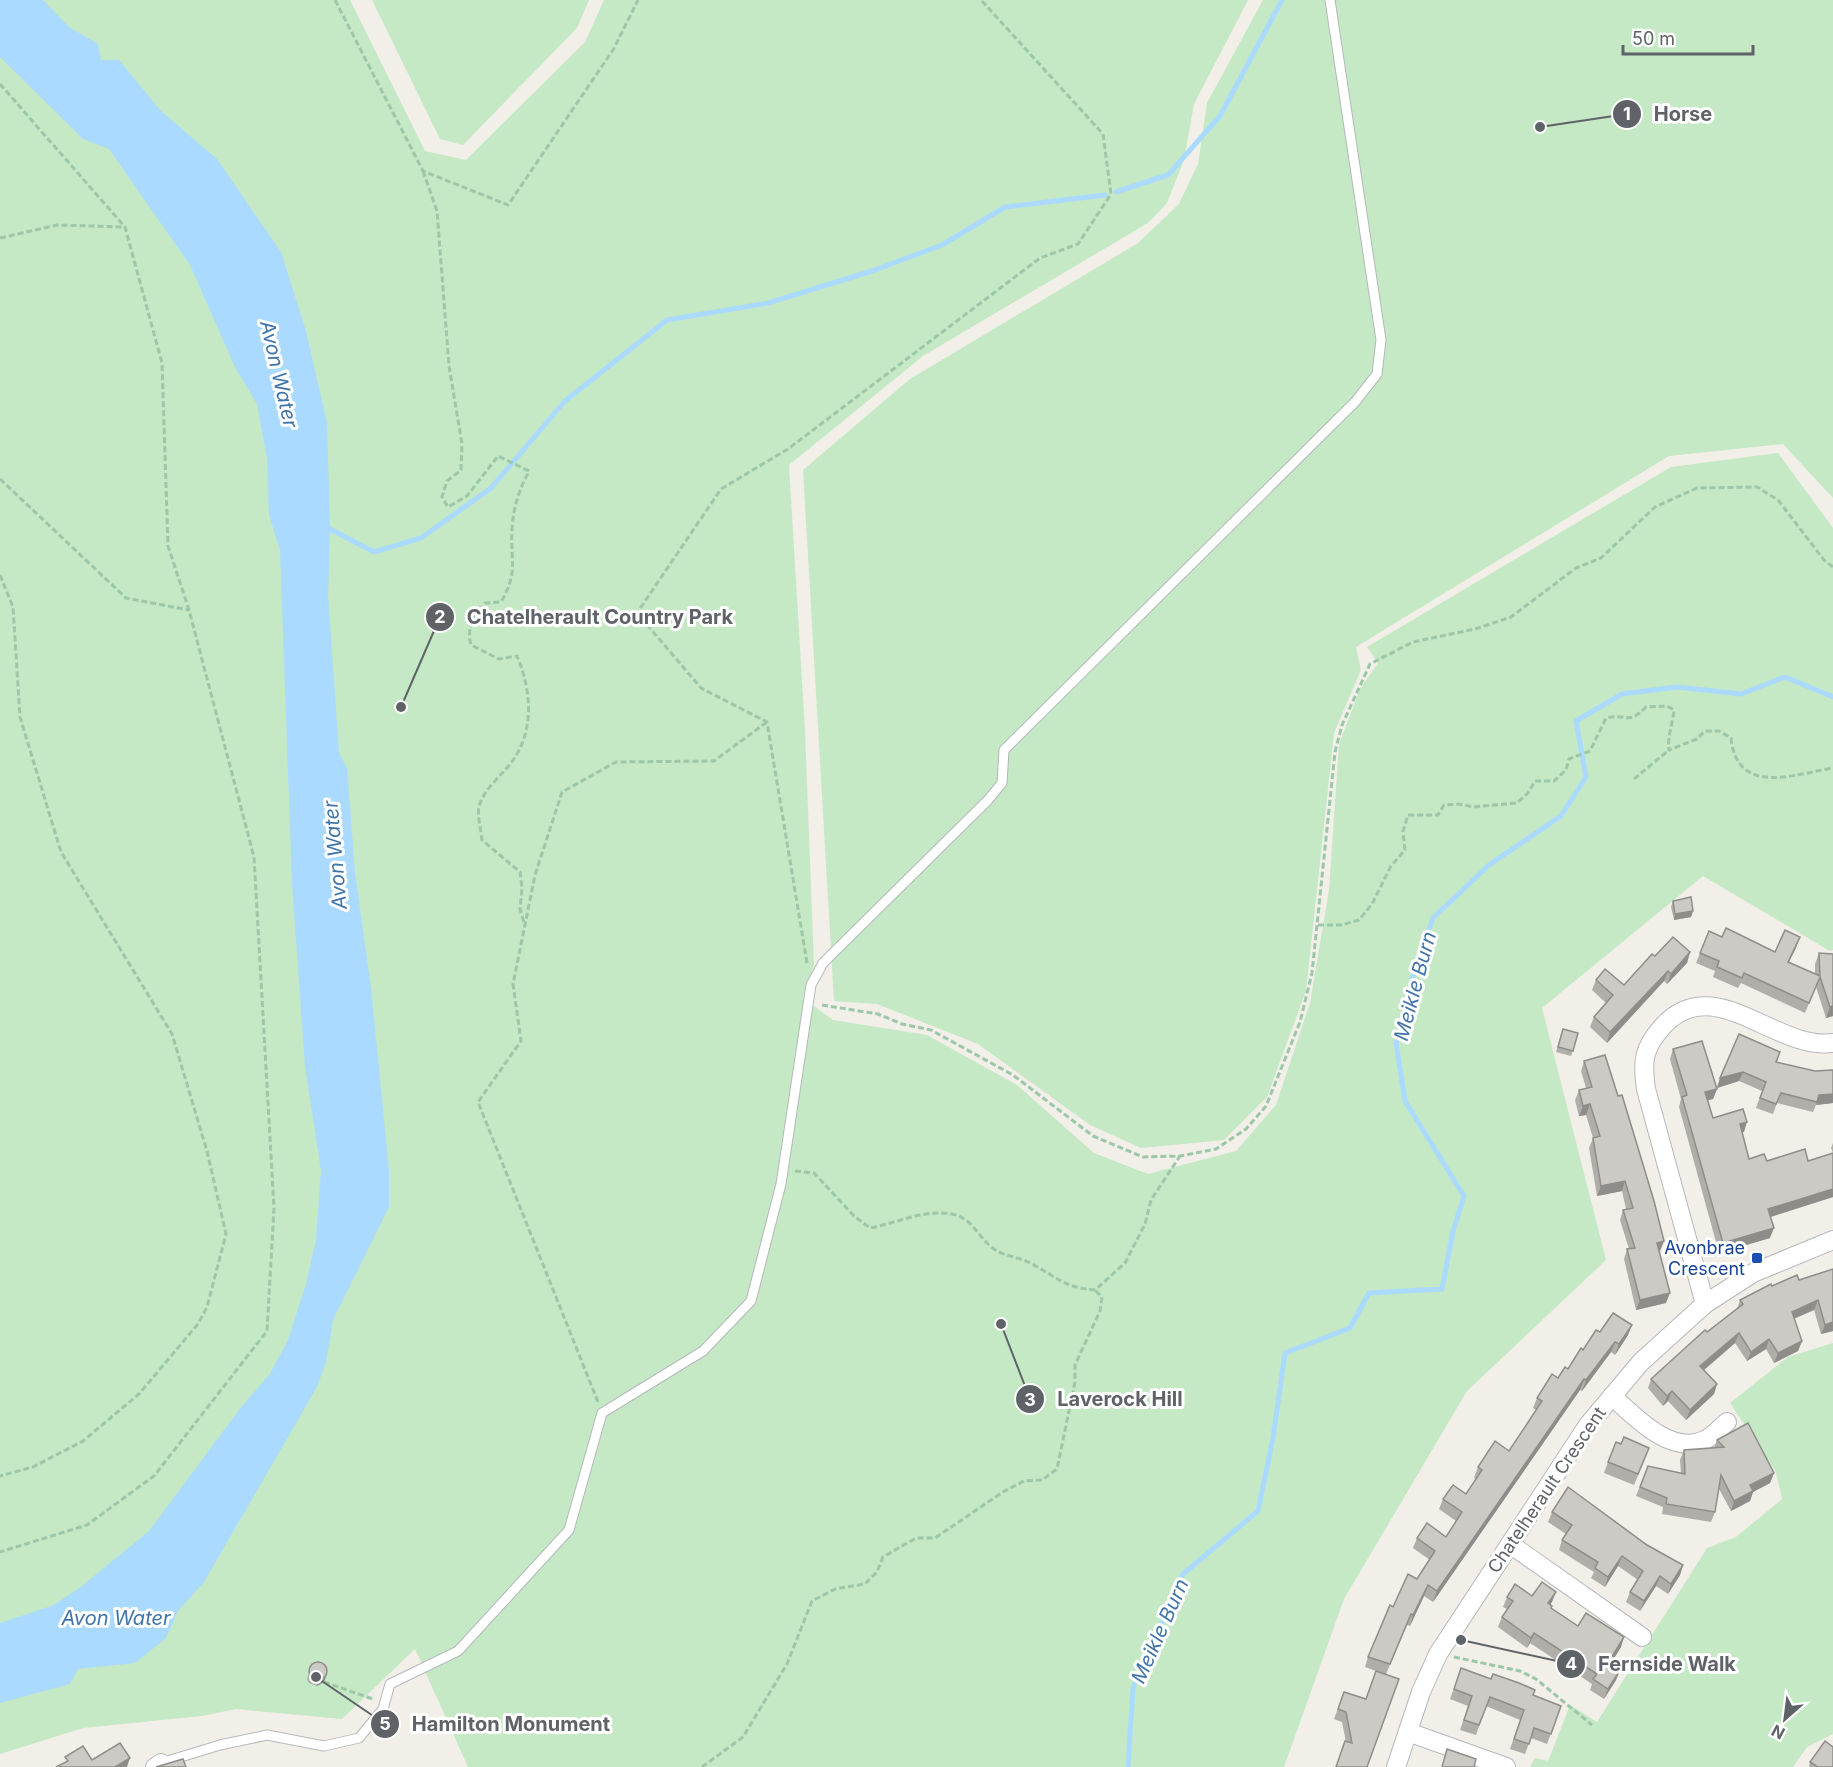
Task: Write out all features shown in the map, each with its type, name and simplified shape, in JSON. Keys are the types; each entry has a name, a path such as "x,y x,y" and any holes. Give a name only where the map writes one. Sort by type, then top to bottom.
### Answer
{"street":[{"path":"1705,1304 1646,1089 1642,1066 1649,1044 1667,1022 1683,1011 1698,1006 1716,1005 1799,1041 1820,1045 1833,1043"},
{"name":"Chatelherault Crescent","path":"1396,1767 1421,1692 1438,1654 1588,1425 1612,1396 1641,1362 1705,1304 1753,1273 1833,1240"},
{"path":"1612,1396 1633,1416 1673,1443 1689,1444 1706,1440 1727,1422"},
{"path":"1510,1544 1642,1637"},
{"path":"1408,1732 1506,1767"}],"lane":[{"path":"158,1765 220,1745 267,1735 324,1746 359,1738 383,1709 390,1684 458,1651 569,1530 602,1413 703,1351 751,1301 781,1184 811,985 823,963 1002,783 1004,750 1347,410 1377,374 1382,340 1330,0"}],"path":[{"path":"335,0 423,171 437,211 449,366 462,444 461,470 447,481 442,497 448,507 467,496 498,456 529,471 517,495 512,531 514,559 512,584 501,602 485,603 474,616 468,632 471,645 480,650 499,659 517,656 525,676 530,718 519,755 490,787 478,807 482,840 520,872 522,888 520,909 525,926"},
{"path":"423,171 508,205 614,50 638,0"},
{"path":"767,722 701,688 637,613 721,489 788,449 1040,258 1077,244 1111,194 1102,134 981,0"},
{"path":"0,84 125,227 162,363 168,546 189,610 254,857 274,1208 267,1331 154,1476 87,1525 0,1552"},
{"path":"0,238 57,225 125,227"},
{"path":"0,479 126,598 189,610"},
{"path":"808,1002 878,1014 902,1024 931,1030 1013,1075 1094,1136 1143,1157 1180,1156 1216,1149 1246,1129 1266,1107 1299,1022 1312,973 1335,752 1342,725 1370,664 1413,642 1474,629 1511,617 1576,568 1601,558 1655,507 1697,488 1757,487 1778,500 1824,560 1833,567"},
{"path":"0,575 13,607 20,717 61,852 172,1034 207,1151 226,1234 207,1307 198,1324 140,1394 83,1441 33,1467 0,1476"},
{"path":"1317,925 1341,925 1359,920 1371,904 1391,866 1405,850 1403,831 1408,815 1438,815 1444,805 1459,804 1473,807 1517,803 1528,794 1535,781 1554,781 1566,770 1569,759 1590,751 1606,718 1635,717 1646,707 1667,706 1674,710 1673,727 1667,742 1669,750"},
{"path":"602,1413 478,1102 521,1041 513,984 535,875 562,792 616,762 714,761 767,722"},
{"path":"767,722 811,985"},
{"path":"1634,779 1669,750 1697,739 1706,731 1719,731 1731,738 1732,752 1740,766 1759,776 1780,780 1804,772 1833,768"},
{"path":"1095,1290 1125,1263 1144,1224 1151,1200 1180,1156"},
{"path":"702,1767 743,1737 787,1664 812,1601 835,1589 865,1584 877,1572 884,1557 916,1538 935,1538 1003,1492 1024,1481 1042,1480 1057,1470 1072,1399 1075,1365 1101,1311 1102,1297 1095,1290 1072,1288 1031,1263 1012,1259 992,1248 968,1221 954,1214 933,1212 870,1228 854,1216 814,1173 787,1172"},
{"path":"1438,1654 1520,1671 1546,1685 1592,1725"},
{"path":"324,1682 385,1703"}],"green space":[{"path":"0,0 350,0 425,151 466,160 585,42 604,0 1248,0 1194,104 1184,160 1167,203 1148,223 923,356 789,465 805,731 814,965 803,998 833,1020 927,1035 1017,1085 1094,1153 1148,1174 1236,1151 1276,1105 1310,1003 1329,890 1339,744 1360,689 1378,663 1367,647 1671,467 1778,453 1833,528 1833,950 1830,951 1703,876 1542,1008 1606,1260 1467,1391 1344,1599 1284,1767 468,1767 415,1649 342,1719 236,1709 202,1716 83,1728 0,1754"},
{"path":"372,0 589,0 577,28 463,145 440,139"},
{"path":"1263,0 1833,0 1833,498 1783,444 1669,456 1356,647 1361,670 1334,733 1306,991 1267,1097 1224,1140 1141,1148 1090,1125 978,1044 877,1004 834,1001 803,470 910,379 1138,243 1179,204 1198,164 1207,103"},
{"path":"1833,1343 1833,1734 1807,1747 1793,1767 1530,1767 1535,1758 1548,1761 1570,1705 1597,1722 1707,1548 1736,1537 1782,1499 1776,1472 1730,1403 1788,1357"}],"water":[{"name":"Avon Water","path":"0,0 43,0 69,27 98,44 101,60 119,60 161,111 217,159 281,252 306,331 327,423 330,529 328,595 339,753 347,768 355,873 371,988 389,1170 389,1207 333,1320 326,1362 317,1387 204,1582 178,1611 166,1638 135,1663 78,1669 70,1684 0,1703 0,1623 54,1605 82,1586 149,1531 242,1406 270,1374 288,1340 306,1284 316,1240 321,1171 305,1066 292,883 280,550 269,515 267,459 257,404 235,367 190,265 109,149 83,139 0,57"}],"building":[{"path":"1691,897 1693,911 1675,914 1673,901"},
{"path":"1726,928 1775,952 1785,930 1800,937 1788,962 1820,976 1819,953 1833,954 1833,1006 1830,1007 1820,977 1809,1003 1744,973 1742,978 1717,967 1719,961 1700,953 1709,931 1722,937"},
{"path":"1673,937 1690,952 1671,974 1668,971 1610,1032 1594,1017 1613,995 1596,980 1605,969 1624,985 1652,954 1655,956"},
{"path":"1563,1029 1578,1033 1573,1051 1558,1047"},
{"path":"1739,1034 1780,1052 1776,1062 1815,1071 1833,1070 1833,1094 1819,1095 1817,1102 1781,1093 1776,1104 1760,1098 1766,1082 1743,1072 1720,1078"},
{"path":"1702,1041 1717,1089 1705,1092 1713,1118 1743,1109 1747,1122 1740,1124 1749,1159 1764,1154 1767,1161 1805,1149 1808,1161 1833,1153 1833,1189 1768,1209 1774,1228 1723,1243 1682,1097 1687,1095 1673,1049"},
{"path":"1605,1055 1618,1096 1622,1095 1664,1241 1657,1243 1670,1293 1640,1300 1627,1249 1635,1248 1623,1210 1633,1208 1625,1181 1601,1186 1593,1138 1600,1136 1590,1104 1583,1106 1579,1090 1592,1087 1584,1061"},
{"path":"1833,1269 1833,1322 1825,1325 1818,1300 1792,1312 1802,1341 1778,1353 1769,1339 1751,1352 1739,1333 1700,1366 1717,1384 1690,1410 1672,1391 1667,1396 1651,1379 1705,1330 1707,1332 1743,1304 1740,1300 1771,1284 1772,1286 1797,1275 1799,1280"},
{"path":"1613,1313 1632,1325 1619,1344 1615,1342 1586,1380 1584,1379 1437,1591 1428,1585 1413,1615 1411,1614 1390,1664 1368,1657 1390,1605 1393,1607 1408,1574 1417,1579 1435,1551 1417,1538 1427,1523 1446,1537 1462,1512 1443,1499 1453,1485 1466,1494 1482,1470 1478,1467 1495,1441 1509,1451 1542,1401 1537,1398 1552,1374 1558,1378 1565,1367 1568,1369 1581,1348 1583,1350 1596,1330 1600,1332"},
{"path":"1748,1423 1774,1473 1750,1485 1753,1491 1734,1501 1721,1475 1715,1512 1666,1504 1667,1498 1640,1487 1648,1466 1685,1474 1684,1450 1724,1447 1717,1440"},
{"path":"1624,1437 1649,1448 1638,1474 1608,1462 1616,1442 1621,1444"},
{"path":"1568,1487 1647,1545 1683,1565 1671,1584 1660,1576 1644,1601 1630,1592 1643,1571 1622,1556 1608,1577 1595,1568 1598,1562 1562,1540 1572,1525 1552,1512"},
{"path":"1542,1582 1556,1592 1548,1603 1552,1606 1551,1608 1578,1626 1586,1613 1624,1637 1608,1663 1620,1670 1608,1689 1593,1679 1597,1674 1534,1633 1531,1638 1502,1617 1513,1601 1507,1597 1515,1584 1532,1596"},
{"path":"318,1662 324,1665 327,1671 324,1677 318,1680 312,1677 309,1671 312,1665"},
{"path":"1461,1668 1491,1679 1493,1674 1519,1683 1535,1690 1533,1695 1561,1706 1551,1734 1534,1728 1529,1744 1514,1739 1524,1710 1490,1697 1479,1725 1464,1720 1472,1696 1454,1689"},
{"path":"1376,1671 1399,1679 1367,1767 1336,1767 1345,1741 1352,1743 1346,1712 1338,1709 1344,1692 1366,1699"},
{"path":"1825,1741 1833,1747 1833,1767 1818,1767 1810,1762"},
{"path":"120,1743 130,1758 115,1767 56,1767 68,1761 65,1757 83,1746 92,1760"},
{"path":"1447,1749 1476,1759 1474,1767 1442,1767"},
{"path":"183,1759 186,1767 156,1767"}],"waterway":[{"path":"1116,192 1168,175 1220,116 1282,0"},
{"path":"324,526 374,552 421,538 491,488 565,401 667,320 768,303 872,271 942,245 1005,207 1105,195"},
{"name":"Meikle Burn","path":"1128,1767 1133,1688 1183,1574 1258,1511 1273,1438 1285,1353 1350,1328 1369,1293 1442,1289 1453,1231 1464,1196 1405,1101 1396,1043 1414,973 1433,918 1489,865 1561,816 1586,777 1576,721 1622,694 1677,687 1741,694 1785,677 1833,697"}],"place":[{"name":"Horse","path":"1540,127"},
{"name":"Chatelherault Country Park","path":"401,707"},
{"name":"Avonbrae Crescent","path":"1757,1258"},
{"name":"Laverock Hill","path":"1001,1324"},
{"name":"Fernside Walk","path":"1461,1640"},
{"name":"Hamilton Monument","path":"316,1677"}]}
